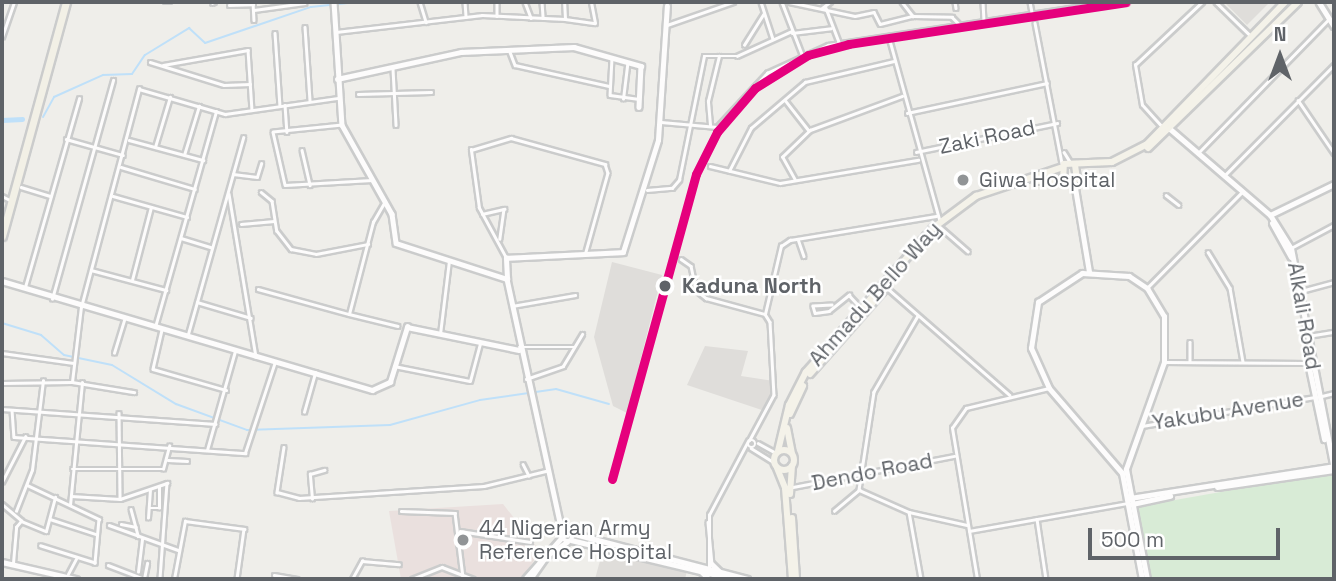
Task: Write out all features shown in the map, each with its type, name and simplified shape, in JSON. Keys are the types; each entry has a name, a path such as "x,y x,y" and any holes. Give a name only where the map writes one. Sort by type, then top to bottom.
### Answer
{"highway":[{"path":"2,236 64,2"},
{"path":"2,226 6,198 44,79"}],"main road":[{"path":"1166,131 1285,2"},
{"path":"1166,131 1298,2"},
{"name":"Alkali Road","path":"1166,131 1223,176 1267,217 1291,257 1332,465"},
{"name":"Alkali Road","path":"1166,131 1270,215 1291,247 1301,291 1310,363"},
{"name":"Ahmadu Bello Way","path":"775,465 795,389 861,308 939,221 988,190 1073,164 1120,160 1166,131"},
{"name":"Ahmadu Bello Way","path":"792,466 787,430 806,380 939,221 1005,188 1076,181 1137,155 1166,131"},
{"path":"1073,164 1076,181 1073,198 1086,272"},
{"path":"1061,167 1064,182 1073,198"},
{"path":"1270,215 1334,186"},
{"path":"1276,223 1319,194"},
{"path":"1130,502 1120,470 1049,388 1033,359 1031,320 1049,290 1086,272 1116,272 1147,288 1164,316 1164,362 1127,464 1126,476 1144,579"},
{"path":"777,452 792,453"},
{"path":"1115,464 1127,464"},
{"path":"775,465 792,466 789,487 794,579 785,488 775,465"},
{"path":"1130,502 1332,465"},
{"path":"1130,502 1332,465"}],"street":[{"path":"2,37 14,2"},
{"path":"420,2 426,22"},
{"path":"465,2 466,17"},
{"path":"497,2 497,17"},
{"path":"525,2 531,18"},
{"path":"542,2 543,18"},
{"path":"564,2 565,19"},
{"path":"335,32 466,17 565,19 594,23 591,2"},
{"path":"667,25 733,2"},
{"path":"761,2 763,15 773,38"},
{"path":"782,2 802,54"},
{"path":"789,2 855,16 874,12 880,24 913,16 952,18 960,24"},
{"path":"830,2 822,2 839,42"},
{"path":"902,2 913,16"},
{"path":"955,2 956,8"},
{"path":"983,2 984,20"},
{"path":"1030,2 1032,12"},
{"path":"660,121 717,127 767,73 802,54 839,42 889,37 1032,12 1110,2"},
{"path":"1166,131 1142,105 1135,65 1202,2"},
{"path":"1216,2 1251,36"},
{"path":"1319,2 1334,26"},
{"path":"229,5 253,3 254,20"},
{"path":"254,10 305,3"},
{"path":"333,3 342,125 386,200 399,246 507,279"},
{"path":"506,258 623,252 647,190 660,121 667,6"},
{"path":"744,44 763,15"},
{"path":"1196,154 1329,19"},
{"path":"1035,23 1064,152 1061,167"},
{"path":"305,27 310,102"},
{"path":"647,190 677,183 693,124 704,56 737,56 792,32 831,28"},
{"path":"275,33 280,106"},
{"path":"889,37 918,160 939,221 968,251"},
{"path":"337,79 393,66 509,48 574,47 627,61 642,68 639,107"},
{"path":"509,48 515,65 609,86"},
{"path":"163,65 246,50 252,110"},
{"path":"710,127 708,101 719,56"},
{"path":"612,57 610,95 623,99 639,99"},
{"path":"623,99 627,61"},
{"path":"729,171 751,128 785,100 827,74 894,61"},
{"path":"150,62 224,85 250,83"},
{"path":"1223,176 1334,65"},
{"path":"393,66 396,125"},
{"path":"52,299 113,80"},
{"path":"907,113 1048,83"},
{"path":"72,382 81,307 139,89 216,111 252,110 338,98"},
{"path":"358,94 432,92"},
{"path":"795,180 782,157 810,130 902,96"},
{"path":"155,147 170,97"},
{"path":"24,289 79,99"},
{"path":"785,100 810,130"},
{"path":"1298,100 1334,153"},
{"path":"285,105 287,132"},
{"path":"184,155 199,106"},
{"path":"155,328 216,111"},
{"name":"Zaki Road","path":"916,152 1058,122"},
{"path":"342,125 272,135 284,183 310,185 372,180"},
{"path":"187,337 243,138"},
{"path":"66,139 123,155"},
{"path":"127,139 203,160"},
{"path":"585,255 608,173 605,164 526,139 477,145 472,166 482,214 506,258 519,349 563,536 569,541 747,579"},
{"path":"302,150 310,185"},
{"path":"1064,152 1073,164"},
{"path":"710,166 772,183 918,160"},
{"path":"233,174 257,177 261,164"},
{"path":"120,167 195,189"},
{"path":"21,187 51,196"},
{"path":"228,191 256,356"},
{"path":"261,192 272,201 274,221 298,252 368,244"},
{"path":"1147,288 1241,192"},
{"path":"1166,195 1179,205"},
{"path":"112,196 187,217"},
{"path":"349,314 368,244 386,200"},
{"path":"132,280 151,207"},
{"path":"482,214 504,209 499,241"},
{"path":"241,224 274,221"},
{"path":"751,447 775,388 765,314 781,246 798,239 939,221"},
{"path":"1291,247 1334,225"},
{"path":"181,238 213,247"},
{"path":"798,239 804,257"},
{"path":"1208,252 1230,288 1243,362"},
{"path":"681,259 691,266 696,290 706,298 765,314"},
{"path":"440,334 449,261"},
{"path":"90,269 166,290"},
{"path":"2,281 52,299 377,391 387,386 405,329 519,349 576,347"},
{"path":"1301,291 1334,282"},
{"path":"886,287 1010,396"},
{"path":"258,289 398,326"},
{"path":"512,306 575,295"},
{"path":"832,305 826,301 813,306 816,313 832,305 849,295 861,308"},
{"path":"197,302 251,318"},
{"path":"834,511 859,490 863,474 863,433 874,392 918,316"},
{"path":"114,353 124,320"},
{"path":"162,330 154,370 226,390"},
{"path":"1308,336 1334,332"},
{"path":"526,379 563,366 582,334"},
{"path":"1190,342 1190,362"},
{"path":"394,366 470,381 480,344"},
{"path":"208,450 235,351"},
{"path":"2,353 73,360"},
{"path":"12,410 12,436 117,441 247,453 250,432 275,362"},
{"path":"1164,362 1310,363"},
{"path":"304,412 315,373"},
{"path":"16,511 27,485 43,381"},
{"path":"2,383 72,382 134,392"},
{"path":"70,505 82,383"},
{"path":"977,579 954,456 953,428 960,413 1010,396 1049,388"},
{"name":"Yakubu Avenue","path":"1142,426 1334,393"},
{"path":"2,409 119,412 216,421"},
{"path":"119,412 115,471 120,499"},
{"path":"2,482 25,437"},
{"path":"752,441 777,452"},
{"path":"751,447 752,441"},
{"path":"713,573 707,520 742,450 752,441"},
{"path":"72,469 163,469 168,460 169,445"},
{"path":"284,447 278,495 312,499 484,486 546,471"},
{"path":"742,450 751,447"},
{"path":"751,447 775,465"},
{"name":"Dendo Road","path":"789,487 954,456"},
{"path":"168,460 187,461"},
{"path":"523,464 529,476"},
{"path":"312,499 310,474 324,470"},
{"path":"27,485 99,519 96,563 41,546"},
{"path":"71,496 120,499 167,485 165,547 160,579"},
{"path":"149,508 159,508 159,487"},
{"path":"859,490 909,512 967,525"},
{"path":"148,517 150,491"},
{"path":"21,521 46,531 55,497"},
{"path":"968,531 1130,502"},
{"path":"2,504 16,511 21,521 13,563"},
{"path":"131,509 140,538 138,572"},
{"path":"401,511 450,510 460,531 463,577"},
{"path":"909,512 921,579"},
{"path":"50,519 97,534"},
{"path":"1037,519 1046,579"},
{"path":"174,579 185,521 242,528 237,579"},
{"path":"559,523 570,532 733,579"},
{"path":"121,524 136,527"},
{"path":"109,525 178,550"},
{"path":"460,531 530,542"},
{"path":"527,579 563,536 570,532"},
{"path":"569,541 570,532"},
{"path":"527,579 546,556 569,541"},
{"path":"68,574 76,558"},
{"path":"352,579 362,561 399,564"},
{"path":"2,562 68,574 76,579"},
{"path":"108,565 144,579 147,563"},
{"path":"412,579 442,567 473,579"},
{"path":"700,568 713,573"},
{"path":"275,575 297,579"}],"shaded area":[{"path":"1224,2 1266,2 1268,4 1247,25"},
{"path":"612,262 662,275 627,413 613,406 594,337"},
{"path":"705,346 748,351 741,376 774,381 768,412 687,385"},
{"name":"44 Nigerian Army Reference Hospital","path":"503,504 540,551 522,579 401,579 389,511"},
{"path":"604,546 687,571 685,579 595,579"}],"green space":[{"path":"1334,472 1334,579 1150,579 1135,507"}],"waterway":[{"path":"43,117 54,97 103,75 132,74 145,55 189,28 205,43 311,7 357,2"},
{"path":"2,120 22,119"},
{"path":"2,323 41,335 64,355 112,365 176,404 247,430 390,425 480,400 556,389 609,404"}],"transit line":[{"path":"612,479 696,174 717,132 755,88 808,55 849,44 1126,2"}],"place":[{"name":"Giwa Hospital","path":"963,180"},
{"name":"Kaduna North","path":"665,286"},
{"name":"44 Nigerian Army Reference Hospital","path":"463,540"}]}
